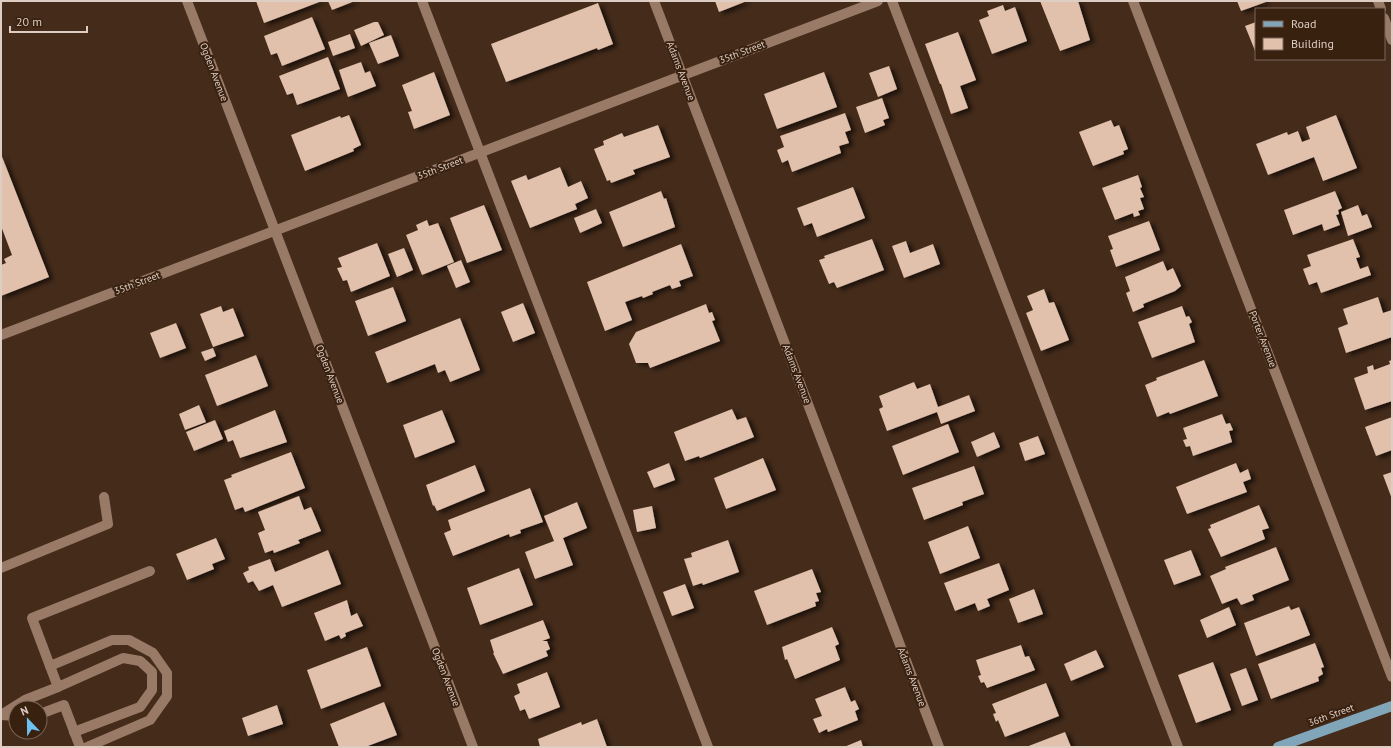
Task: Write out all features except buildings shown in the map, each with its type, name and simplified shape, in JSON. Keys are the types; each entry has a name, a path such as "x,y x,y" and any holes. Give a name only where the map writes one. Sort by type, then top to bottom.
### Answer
{"main road":[{"name":"36th Street","path":"1278,747 1392,706"}],"street":[{"name":"Ogden Avenue","path":"187,1 473,747"},
{"path":"422,1 708,747"},
{"name":"Adams Avenue","path":"654,1 938,747"},
{"name":"35th Street","path":"1,335 878,1"},
{"path":"892,1 1178,747"},
{"name":"Porter Avenue","path":"1133,1 1392,677"},
{"path":"1385,21 1392,40"},
{"path":"1,568 108,524 104,497"},
{"path":"58,687 32,618 150,571"},
{"path":"50,666 112,640 129,640 153,652 167,673 167,696 150,720 87,747"},
{"path":"1,715 24,700 58,687 123,658 140,661 152,672 152,690 140,707 74,732"},
{"path":"48,711 64,705 80,747"}]}
